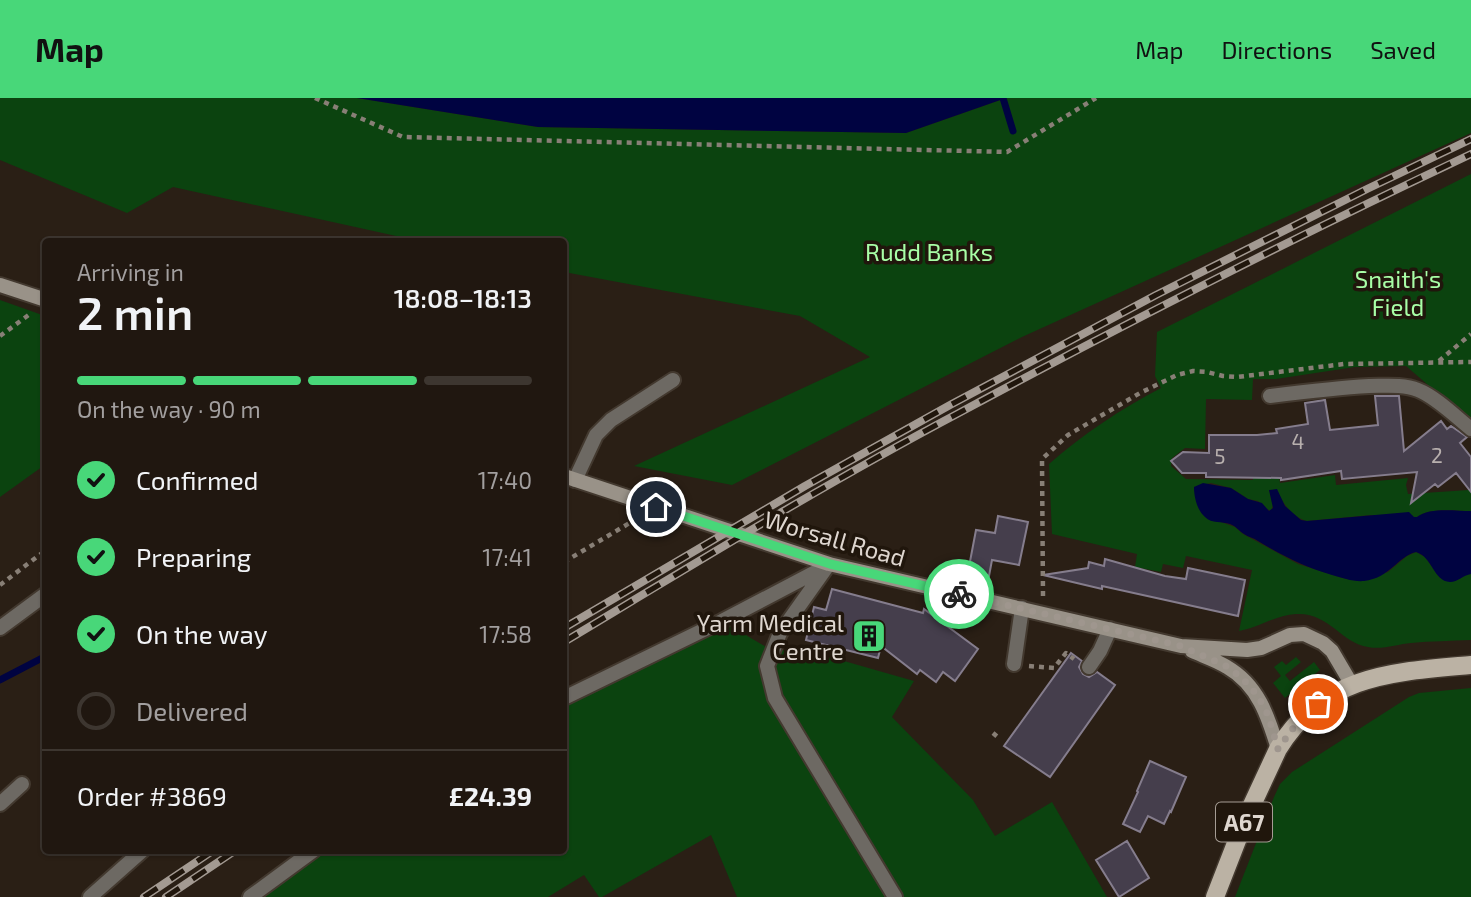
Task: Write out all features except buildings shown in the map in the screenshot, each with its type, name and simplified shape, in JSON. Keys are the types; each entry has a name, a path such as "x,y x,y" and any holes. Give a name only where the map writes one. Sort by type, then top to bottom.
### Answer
{"main road":[{"path":"0,285 41,305"},
{"name":"Worsall Road","path":"569,478 830,564 1181,646 1247,650 1261,648 1290,635 1304,634 1323,643 1332,651 1352,685"},
{"name":"Worsall Road","path":"1181,646 1226,666 1242,678 1258,696 1268,715 1278,749"},
{"name":"A67","path":"1215,897 1245,820 1278,749 1291,729 1310,711 1327,698 1368,678 1398,672 1471,665"}],"street":[{"path":"569,478 596,435 611,420 673,380"},
{"path":"1270,396 1339,387 1409,388 1431,397 1471,429"},
{"path":"567,697 722,621 830,564"},
{"path":"830,564 780,633 767,666 775,698 895,897"},
{"path":"0,628 42,597"},
{"path":"1021,665 1022,608"},
{"path":"1089,667 1110,629"},
{"path":"0,804 22,784"},
{"path":"90,897 138,854"},
{"path":"259,894 309,854"}],"path":[{"path":"316,98 403,137 1007,152 1096,98"},
{"path":"0,336 41,305"},
{"path":"1438,362 1471,334"},
{"path":"1043,601 1042,459 1068,435 1140,393 1177,375 1193,371 1237,377 1344,365 1471,362"},
{"path":"567,560 656,507"},
{"path":"0,585 42,553"},
{"path":"1021,665 1054,668 1066,653"},
{"path":"993,733 1000,739"}],"green space":[{"name":"Rudd Banks","path":"0,98 357,98 538,127 906,133 1006,98 1471,98 1471,133 1022,337 732,485 634,466 870,357 800,316 567,273 567,238 405,238 173,187 127,213 0,160"},
{"name":"Snaith's Field","path":"1471,174 1471,422 1406,366 1355,367 1276,379 1253,379 1252,400 1206,399 1205,449 1185,448 1172,458 1171,466 1186,479 1253,480 1253,465 1276,458 1280,483 1335,475 1336,485 1408,478 1408,494 1471,488 1471,511 1436,511 1417,517 1371,515 1307,521 1294,514 1279,495 1269,490 1273,505 1271,511 1258,501 1248,499 1231,488 1211,483 1194,487 1199,509 1298,564 1359,581 1388,572 1416,552 1425,557 1440,578 1459,579 1467,573 1471,574 1471,640 1368,647 1350,640 1317,618 1296,614 1239,631 1252,570 1186,556 1183,568 1163,564 1161,572 1135,567 1137,554 1052,534 1049,464 1103,423 1161,388 1155,376 1157,332"},
{"path":"0,300 42,315 42,467 0,497"},
{"path":"722,621 773,651 802,649 914,681 892,717 973,800 995,836 1052,802 1107,897 737,897 711,835 602,897 599,897 584,875 548,897 250,897 310,854 567,854 567,697"},
{"path":"1296,657 1301,662 1285,675 1290,681 1314,662 1320,670 1285,698 1273,683 1281,676 1274,667 1282,661 1286,665"},
{"path":"1471,688 1471,897 1235,897 1274,797 1280,784 1292,772 1409,697 1419,693"}],"shaded area":[{"path":"357,98 1006,98 906,133 538,127"},
{"path":"1203,483 1231,488 1248,499 1262,503 1269,511 1273,508 1269,490 1277,489 1285,506 1301,520 1307,521 1409,512 1417,517 1435,511 1471,511 1471,574 1453,582 1444,581 1426,559 1416,552 1380,576 1364,581 1348,580 1322,572 1285,556 1232,525 1208,519 1196,503 1194,487"}],"waterway":[{"path":"1003,98 1013,131"},
{"path":"0,680 42,658"}],"railway":[{"path":"567,626 805,486 950,405 1156,295 1471,139"},
{"path":"567,640 808,497 957,414 1212,281 1471,154"},
{"path":"144,897 208,854"},
{"path":"166,897 230,854"}],"way so far":[{"path":"959,594 1181,646 1226,666 1242,678 1258,696 1268,715 1278,749 1297,723 1318,704"}],"place":[{"name":"Yarm Medical Centre","path":"869,636"}],"route":[{"path":"656,507 830,564 959,594"}]}
